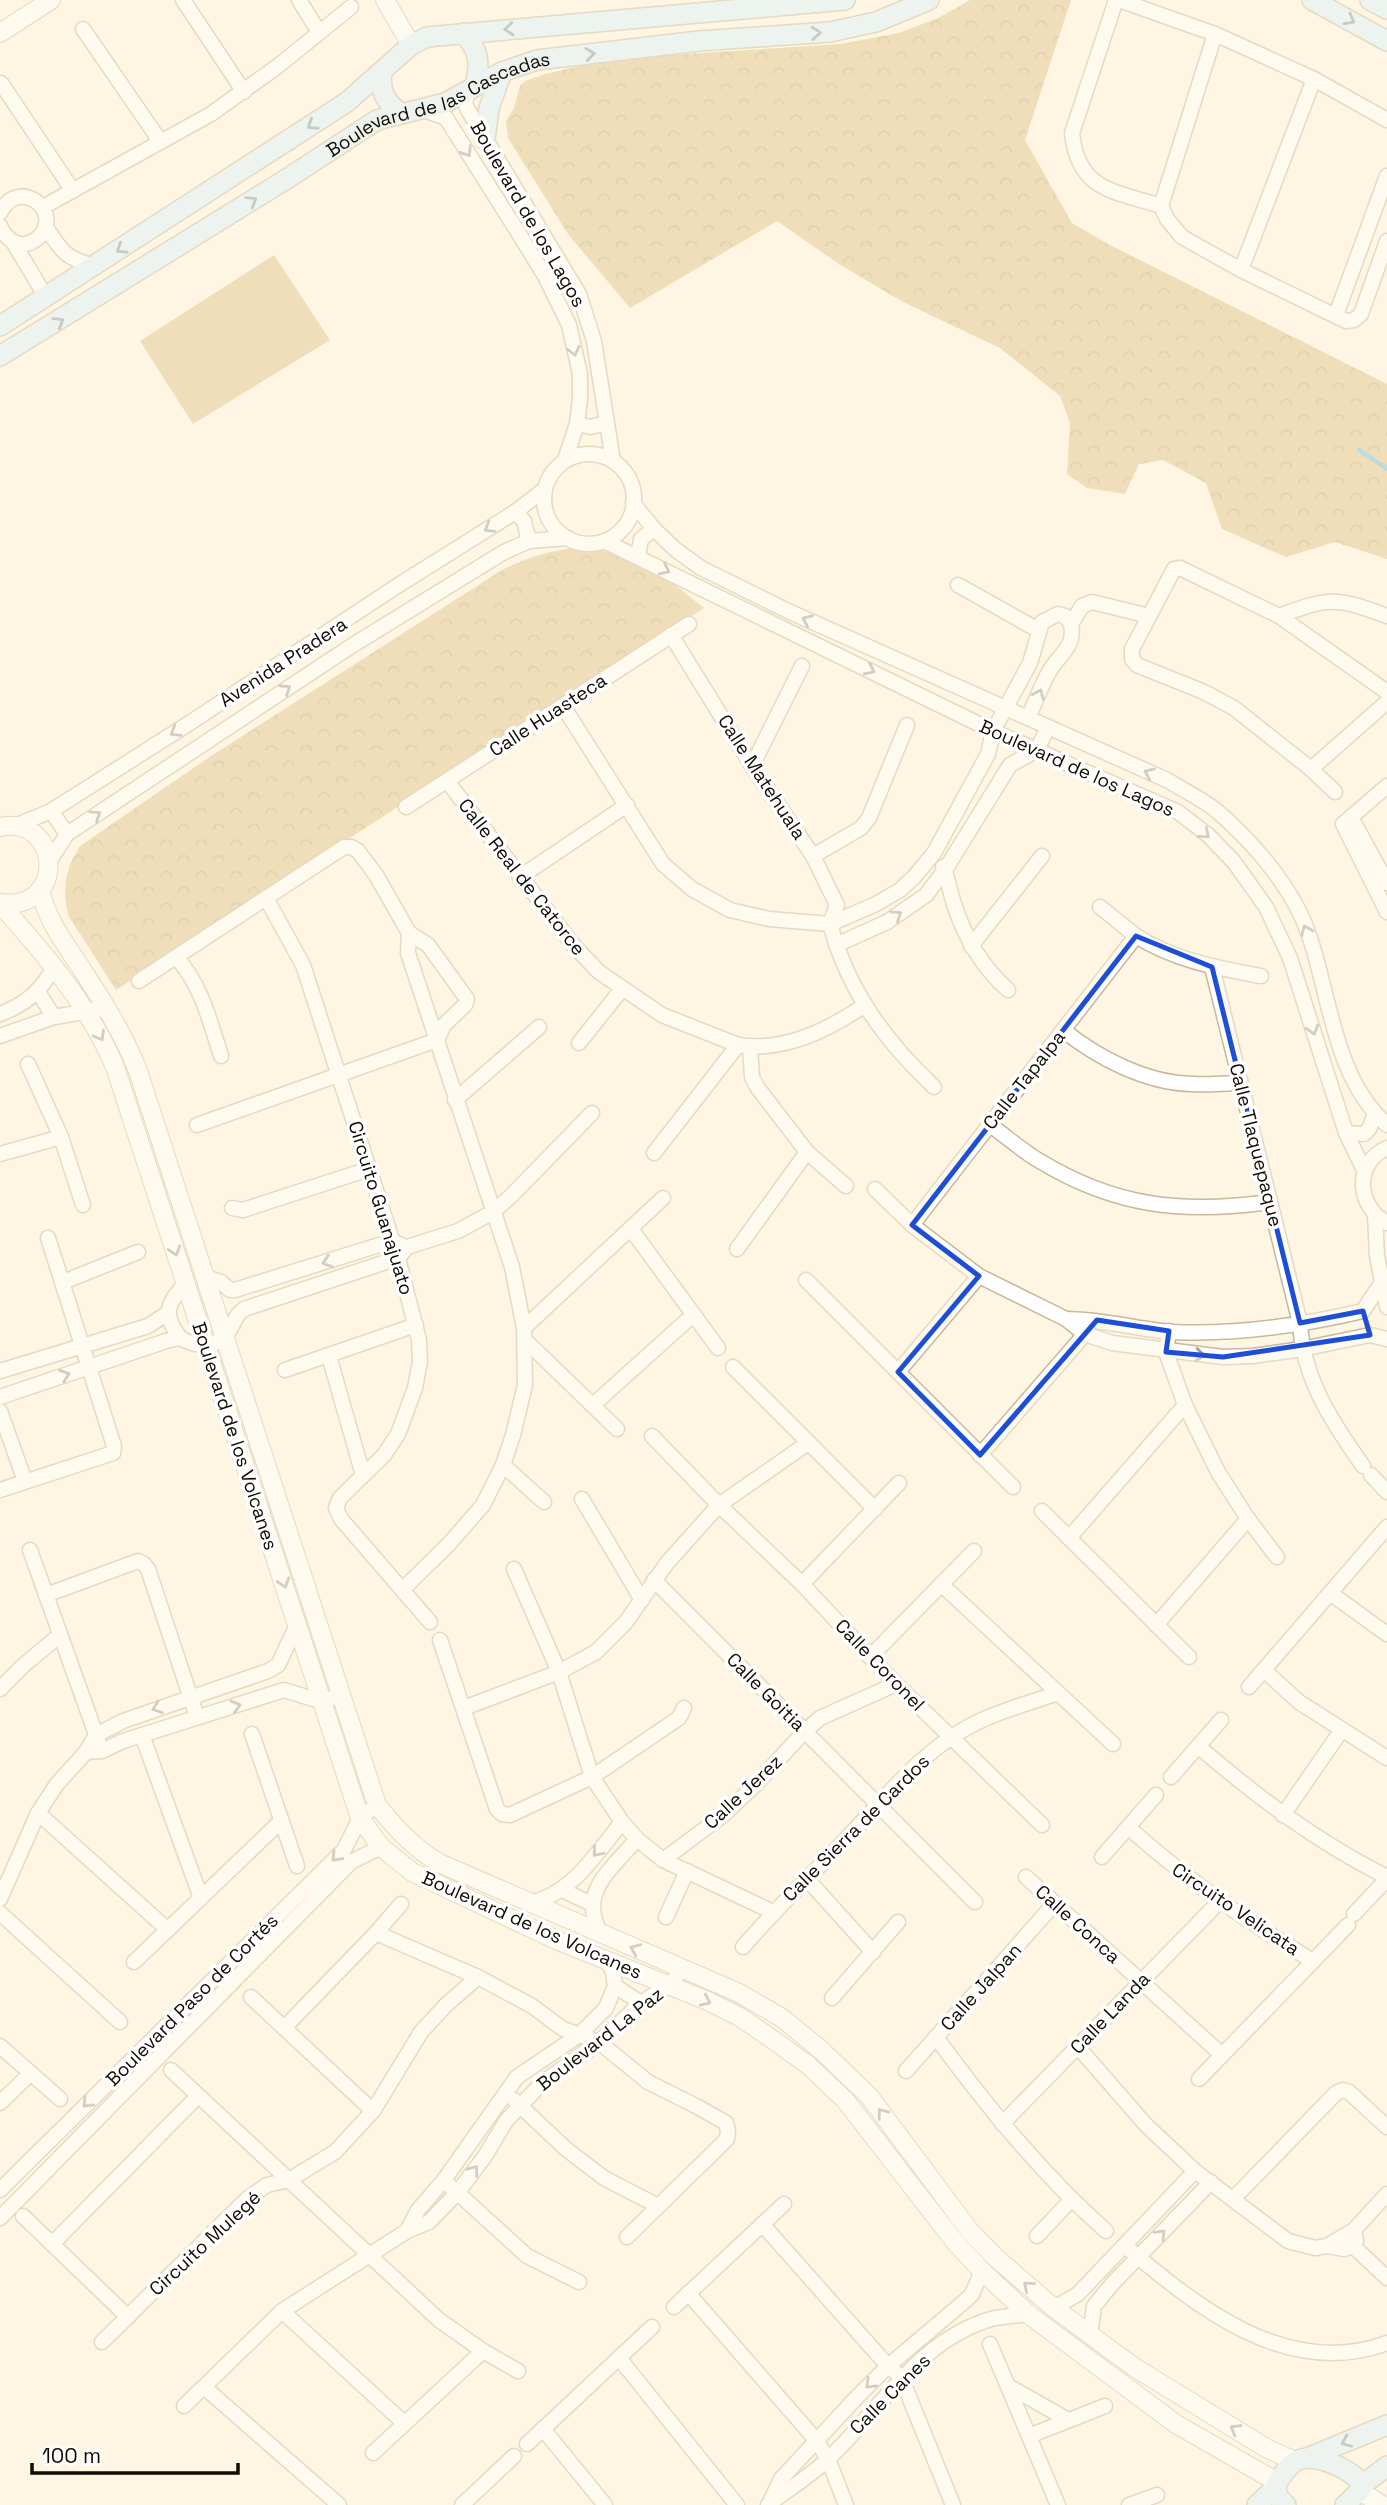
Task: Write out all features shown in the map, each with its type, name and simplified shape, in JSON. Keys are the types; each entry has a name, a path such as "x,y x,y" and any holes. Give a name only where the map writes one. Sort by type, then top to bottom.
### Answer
{"main road":[{"name":"Boulevard de las Cascadas","path":"0,326 347,102 411,45 427,37 705,6 845,0"},
{"name":"Boulevard de las Cascadas","path":"0,356 377,120 445,103 502,72 537,60 699,41 831,32 876,22 929,0"},
{"path":"1312,0 1387,41"},
{"path":"1370,0 1387,9"},
{"path":"463,33 478,54 479,69 471,88"},
{"path":"382,72 383,98 410,111"},
{"path":"485,139 489,108 502,72"},
{"path":"1257,2505 1301,2460 1387,2425"},
{"path":"1301,2460 1331,2463 1345,2469 1359,2480 1360,2489"},
{"path":"1345,2505 1387,2466"},
{"path":"1276,2485 1279,2498 1286,2505"}],"street":[{"path":"0,33 51,0"},
{"path":"183,0 244,92"},
{"path":"299,0 320,32"},
{"path":"385,0 411,45"},
{"path":"1161,206 1100,186 1088,176 1074,153 1072,133 1117,0 1215,34 1314,79 1387,120"},
{"path":"43,207 211,114 244,92 351,7"},
{"path":"83,29 160,141"},
{"path":"1215,34 1161,206 1167,219 1182,237 1241,270 1346,321 1354,320 1360,314 1387,241"},
{"path":"1241,270 1314,79"},
{"path":"1,83 73,191"},
{"name":"Boulevard de los Lagos","path":"471,88 465,103 579,294 594,341 613,461"},
{"name":"Boulevard de los Lagos","path":"410,111 439,114 446,118 545,276 569,325 577,362 580,399 577,424 565,460"},
{"path":"1336,315 1387,176"},
{"path":"0,214 7,202 19,196 33,198 43,207 47,220 43,233 33,242 20,244 4,234"},
{"path":"46,227 60,250 71,258 96,266"},
{"path":"4,234 46,297"},
{"path":"577,424 591,426 606,423"},
{"path":"589,453 613,461 629,479 633,503 624,526 604,541 591,544 568,538 556,530 544,503 545,489 552,472 565,460 589,453"},
{"name":"Avenida Pradera","path":"8,826 51,811 515,512 545,489"},
{"name":"Boulevard de los Lagos","path":"633,503 654,529 676,550 701,568 788,611 1167,780 1215,810 1252,846 1286,890 1308,933 1345,1062 1357,1090 1387,1125"},
{"path":"515,512 524,521 529,541"},
{"path":"638,556 641,539 654,529"},
{"name":"Avenida Pradera","path":"49,862 67,835 353,645 504,552 529,541 568,538"},
{"name":"Boulevard de los Lagos","path":"604,541 993,731 1178,813 1208,835 1234,862 1266,907 1290,958 1346,1133 1365,1172 1363,1195 1381,1219"},
{"path":"1335,792 1311,769 1234,708 1204,692 1137,666 1132,659 1132,649 1149,616 1174,569 1180,568 1279,616 1387,692"},
{"path":"958,584 1038,630"},
{"path":"1279,616 1318,602 1336,600 1387,616"},
{"path":"1028,718 1050,670 1072,640 1071,624 1082,606 1092,601 1149,616"},
{"path":"563,706 663,864 692,889 730,911 769,919 830,924 876,904 900,890 934,853 988,754 993,731 1030,663 1042,622 1058,614 1071,624"},
{"name":"Calle Huasteca","path":"406,807 689,624"},
{"path":"340,625 353,645"},
{"name":"Calle Matehuala","path":"671,635 752,765 813,856 837,905 830,924 836,946 865,1005 898,1052 933,1087"},
{"path":"752,765 802,666"},
{"path":"1311,769 1387,702"},
{"path":"210,710 222,730"},
{"path":"813,856 861,828 869,818 907,725"},
{"path":"836,946 887,922 926,895 1010,765 1037,750 1048,727"},
{"path":"988,754 1010,765"},
{"name":"Calle Real de Catorce","path":"447,781 575,947 599,972 662,1015 744,1046"},
{"path":"1387,786 1343,824 1343,830 1364,864 1387,912"},
{"path":"965,796 983,807"},
{"path":"520,877 627,805"},
{"path":"51,811 67,835"},
{"path":"1351,817 1387,883"},
{"path":"0,903 22,903 40,890 46,882 49,862 42,842 26,829 8,826"},
{"path":"139,981 344,848 351,847 358,851 376,875 409,933 428,945 467,999 465,1005 444,1025 437,1040 197,1125"},
{"path":"934,853 944,870 960,922 971,946 990,974 1008,990"},
{"path":"971,946 1042,856"},
{"name":"Boulevard de los Volcanes","path":"40,890 50,922 107,1008 128,1045 138,1071 377,1805 399,1834 416,1849 439,1863 739,1993 782,2018 821,2050 869,2096 962,2236 982,2271 1028,2314 1127,2389 1276,2485"},
{"name":"Circuito Guanajuato","path":"266,898 303,965 392,1241"},
{"name":"Boulevard de los Volcanes","path":"0,903 54,967 87,1013 115,1067 360,1818 381,1847 412,1872 556,1940 669,1985 740,2017 808,2065 845,2100 962,2236 995,2256 1054,2308 1140,2371 1266,2448 1301,2460"},
{"path":"1100,907 1136,936 1179,956 1212,967 1261,976"},
{"path":"26,933 50,922"},
{"path":"409,933 408,953 512,1267 524,1334 525,1385 503,1465 483,1505 449,1544 403,1589 430,1622"},
{"name":"Calle Tapalpa","path":"912,1225 1136,936"},
{"path":"176,957 186,967 197,988 221,1056"},
{"path":"0,1014 28,1001 38,992 54,967"},
{"name":"Calle Tlaquepaque","path":"1212,967 1300,1323 1302,1349 1322,1401 1340,1433 1367,1471 1387,1492"},
{"path":"579,1043 622,989"},
{"path":"38,992 54,1017"},
{"path":"654,1153 744,1046 805,1038 834,1026 865,1005"},
{"path":"0,1036 54,1017 107,1008"},
{"path":"455,1100 538,1027"},
{"path":"1063,1030 1114,1064 1154,1077 1189,1084 1241,1083"},
{"path":"744,1046 757,1087 807,1152 846,1186"},
{"path":"28,1064 61,1137 83,1205"},
{"path":"236,1314 458,1231 493,1212 592,1114"},
{"path":"1346,1133 1364,1134 1375,1114"},
{"path":"990,1125 1036,1159 1082,1184 1124,1198 1173,1207 1223,1208 1270,1202"},
{"path":"0,1154 61,1137"},
{"path":"1365,1172 1371,1160 1387,1148"},
{"path":"737,1248 807,1152"},
{"path":"232,1208 243,1210 369,1170"},
{"path":"875,1189 912,1225 979,1276 1066,1320 1085,1334 1112,1343 1166,1352 1223,1357 1302,1349 1370,1335 1387,1339"},
{"path":"524,1334 663,1198"},
{"path":"1381,1219 1382,1283 1387,1307"},
{"path":"631,1229 718,1348"},
{"path":"0,1490 113,1453 114,1446 90,1366 48,1238"},
{"path":"230,1290 392,1241 402,1253"},
{"path":"62,1282 138,1252"},
{"name":"Circuito Guanajuato","path":"402,1253 420,1362 415,1388 408,1411 384,1455 340,1498 336,1508 341,1519 403,1589"},
{"path":"185,1283 171,1300 168,1313 171,1326 180,1338 192,1345 214,1344 231,1329 236,1314 236,1301 230,1290 221,1282 205,1276"},
{"path":"898,1372 979,1276"},
{"path":"806,1280 1013,1488"},
{"path":"1066,1320 1092,1319 1114,1325 1169,1331 1222,1334 1252,1332 1363,1311 1382,1283"},
{"path":"1363,1311 1370,1335"},
{"path":"0,1371 148,1326 168,1313"},
{"path":"593,1405 693,1315"},
{"path":"980,1455 1085,1334 1092,1319"},
{"path":"285,1370 416,1325"},
{"path":"1169,1331 1166,1352 1185,1405 1218,1472 1248,1519 1277,1557"},
{"path":"524,1334 617,1429"},
{"path":"0,1397 180,1338"},
{"path":"329,1356 363,1475"},
{"path":"733,1367 875,1509"},
{"path":"1069,1538 1185,1405"},
{"path":"0,1411 25,1481"},
{"name":"Calle Coronel","path":"652,1436 802,1584 896,1684 1042,1825"},
{"path":"464,1708 559,1672 596,1651 626,1622 654,1580 719,1505 808,1443"},
{"path":"503,1465 544,1502"},
{"path":"802,1584 900,1483"},
{"path":"582,1499 642,1600"},
{"path":"1042,1511 1189,1657"},
{"path":"1156,1625 1248,1519"},
{"path":"1249,1688 1387,1527"},
{"path":"30,1550 102,1752"},
{"path":"870,1657 974,1550"},
{"path":"46,1595 138,1561 144,1564 148,1569 197,1717"},
{"path":"513,1569 559,1672 592,1777 622,1822 637,1839 663,1860 774,1912"},
{"name":"Calle Goitia","path":"654,1580 975,1902"},
{"path":"941,1584 1113,1744"},
{"path":"1330,1593 1387,1634"},
{"path":"0,1899 38,1813 57,1784 86,1752 96,1735 123,1721 268,1671 278,1665 297,1625"},
{"path":"0,1689 60,1635"},
{"path":"440,1640 497,1809 502,1814 510,1815 592,1777 679,1718 684,1708"},
{"path":"278,1665 284,1690"},
{"path":"1264,1670 1299,1702 1387,1758"},
{"name":"Calle Jerez","path":"663,1860 722,1816 755,1785 804,1731 820,1718 896,1684"},
{"path":"86,1752 102,1752 142,1735 284,1690 323,1702 342,1694"},
{"name":"Calle Sierra de Cardos","path":"743,1947 910,1770 953,1737 982,1720 1058,1693"},
{"path":"1171,1777 1221,1720"},
{"path":"1283,1815 1341,1731"},
{"path":"251,1734 297,1866"},
{"path":"142,1735 201,1898"},
{"path":"1198,1746 1283,1815 1353,1860 1387,1878"},
{"path":"1102,1857 1156,1795"},
{"name":"Boulevard Paso de Cortés","path":"0,2190 344,1850 360,1818 377,1805"},
{"path":"38,1813 168,1930"},
{"path":"134,1962 281,1821"},
{"path":"529,1903 562,1890 622,1822"},
{"name":"Circuito Velicata","path":"1128,1827 1168,1863 1219,1902 1313,1961"},
{"path":"602,1935 596,1924 592,1904 594,1892 637,1839"},
{"name":"Boulevard Paso de Cortés","path":"0,2218 351,1862 381,1847"},
{"path":"666,1917 687,1871"},
{"name":"Calle Conca","path":"1026,1877 1222,2055"},
{"path":"806,1878 873,1952"},
{"name":"Circuito Velicata","path":"1199,2079 1313,1961 1387,1878"},
{"path":"562,1890 592,1904"},
{"name":"Calle Landa","path":"1002,2124 1219,1902"},
{"name":"Calle Jalpan","path":"906,2071 1055,1903"},
{"path":"284,2028 401,1904"},
{"path":"0,1913 120,2022"},
{"path":"832,1998 898,1922"},
{"path":"376,1933 478,1977 532,2006 563,2029 599,2042 648,2082 726,2123 727,2138 627,2237"},
{"name":"Boulevard La Paz","path":"408,2231 418,2210 444,2180 517,2077 579,2035 606,2008 615,1986 613,1972 607,1960"},
{"name":"Boulevard La Paz","path":"184,2406 282,2311 369,2254 429,2222 458,2192 485,2156 506,2120 542,2082 599,2042 640,2003 669,1985 683,1969"},
{"name":"Circuito Mulegé","path":"102,2342 248,2198 267,2185 289,2180 335,2152 373,2111 421,2032 478,1977"},
{"path":"615,1986 640,2003"},
{"path":"250,1997 373,2111"},
{"path":"936,2038 1002,2124 1071,2200 1106,2231"},
{"path":"0,2046 60,2099"},
{"path":"1078,2047 1146,2125 1195,2171 1288,2241 1315,2248 1327,2246 1354,2230 1387,2194"},
{"path":"138,2053 151,2066"},
{"path":"171,2070 439,2320 483,2351 518,2371"},
{"path":"0,2103 31,2073"},
{"path":"1234,2199 1336,2093 1343,2090 1349,2092 1387,2127"},
{"path":"505,2092 566,2149 604,2179 658,2206"},
{"path":"52,2245 198,2096"},
{"path":"1054,2308 1078,2294 1195,2171"},
{"path":"444,2180 527,2256 579,2282"},
{"path":"1090,2335 1094,2306 1211,2182"},
{"path":"1037,2236 1071,2200"},
{"path":"674,2306 784,2204"},
{"path":"23,2216 128,2317"},
{"path":"762,2224 901,2378 953,2505"},
{"path":"1327,2246 1337,2249 1353,2246 1356,2241 1354,2230"},
{"path":"1125,2246 1225,2322 1270,2343 1292,2349 1344,2352 1387,2343"},
{"path":"1353,2246 1387,2278"},
{"name":"Calle Canes","path":"768,2505 781,2479 816,2440 888,2366 972,2294 982,2271"},
{"path":"688,2293 816,2440 828,2459 846,2505"},
{"path":"1078,2294 1094,2306"},
{"path":"282,2311 404,2423"},
{"name":"Calle Canes","path":"768,2505 828,2459 901,2378 941,2345 964,2330 993,2318 1028,2314"},
{"path":"527,2444 652,2327"},
{"path":"990,2344 1058,2505"},
{"path":"373,2453 483,2351"},
{"path":"619,2358 737,2505"},
{"path":"1127,2389 1140,2371"},
{"path":"1008,2386 1068,2420"},
{"path":"204,2387 340,2505"},
{"path":"1162,2414 1177,2393"},
{"path":"1029,2436 1105,2406"},
{"path":"542,2429 606,2505"},
{"path":"468,2503 514,2456"},
{"path":"1360,2489 1382,2505"},
{"path":"1129,2505 1157,2495"}],"highlighted area":[{"path":"1136,936 1212,967 1300,1323 1363,1311 1370,1335 1223,1357 1166,1352 1169,1331 1097,1320 980,1455 898,1372 979,1276 912,1225"}],"green space":[{"path":"970,0 1071,0 1025,140 1072,223 1108,244 1387,384 1387,559 1335,542 1286,557 1222,529 1206,483 1163,460 1139,464 1125,494 1087,488 1067,474 1070,423 1060,396 1000,348 903,302 839,264 777,221 630,308 568,234 508,138 506,121 514,108 520,86 525,81 545,74 638,57 840,44 899,33 938,18"},
{"path":"274,255 330,340 193,424 140,341"},
{"path":"575,548 631,559 659,574 704,608 116,990 68,915 66,880 70,864 80,846 211,756 502,570 537,556"}],"waterway":[{"path":"1359,450 1387,469"}]}
